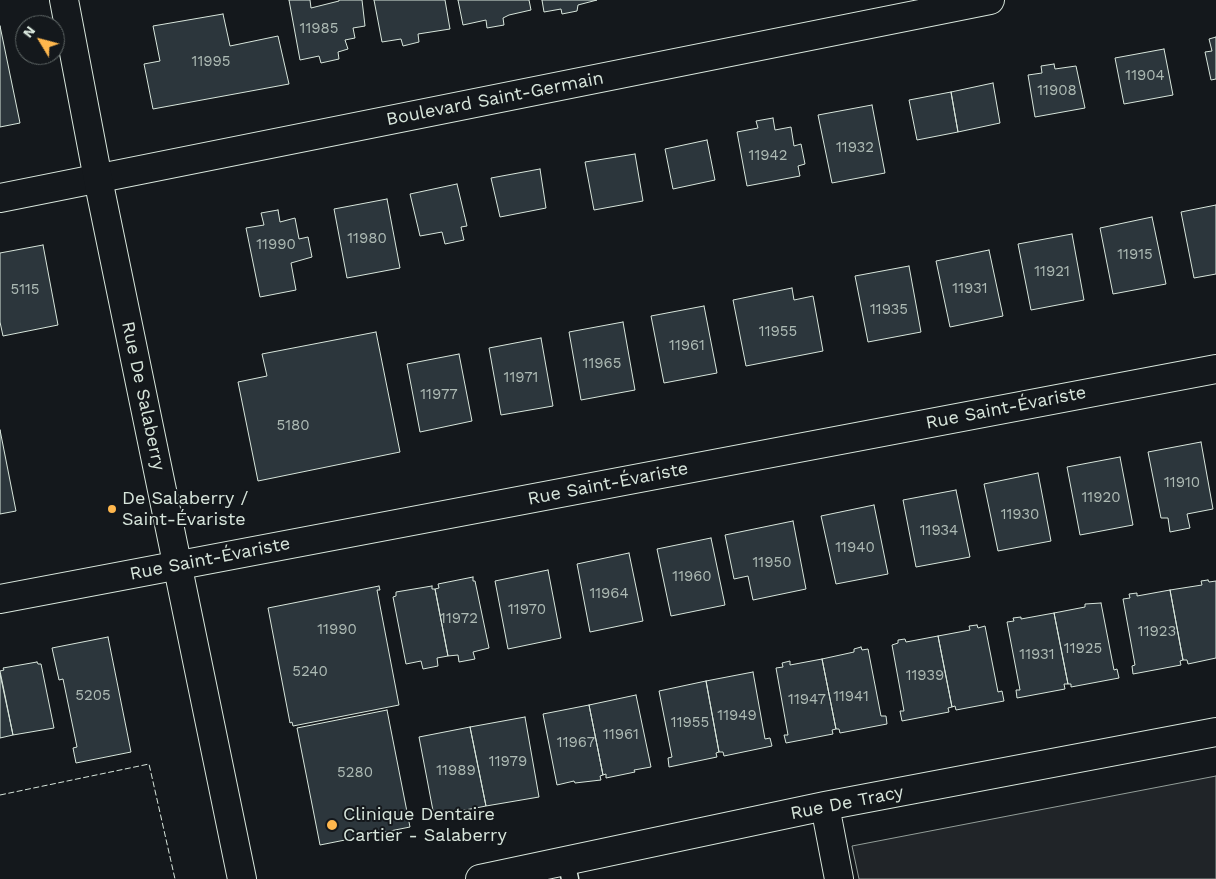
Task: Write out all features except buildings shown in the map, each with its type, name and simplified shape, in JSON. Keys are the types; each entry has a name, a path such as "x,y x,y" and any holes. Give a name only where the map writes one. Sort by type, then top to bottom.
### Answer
{"street":[{"name":"Rue De Salaberry","path":"64,0 98,179 242,879"},
{"name":"Boulevard Saint-Germain","path":"0,198 990,0"},
{"name":"Rue Saint-Évariste","path":"0,599 1216,369"},
{"name":"Rue De Tracy","path":"480,879 568,870 825,806 1216,732"},
{"path":"825,806 839,879"}],"shaded area":[{"path":"1216,776 1216,879 859,879 852,846"}],"fence":[{"path":"0,795 149,764 175,879"}],"place":[{"name":"De Salaberry / Saint-Évariste","path":"112,509"},
{"name":"Clinique Dentaire Cartier - Salaberry","path":"332,825"}]}
